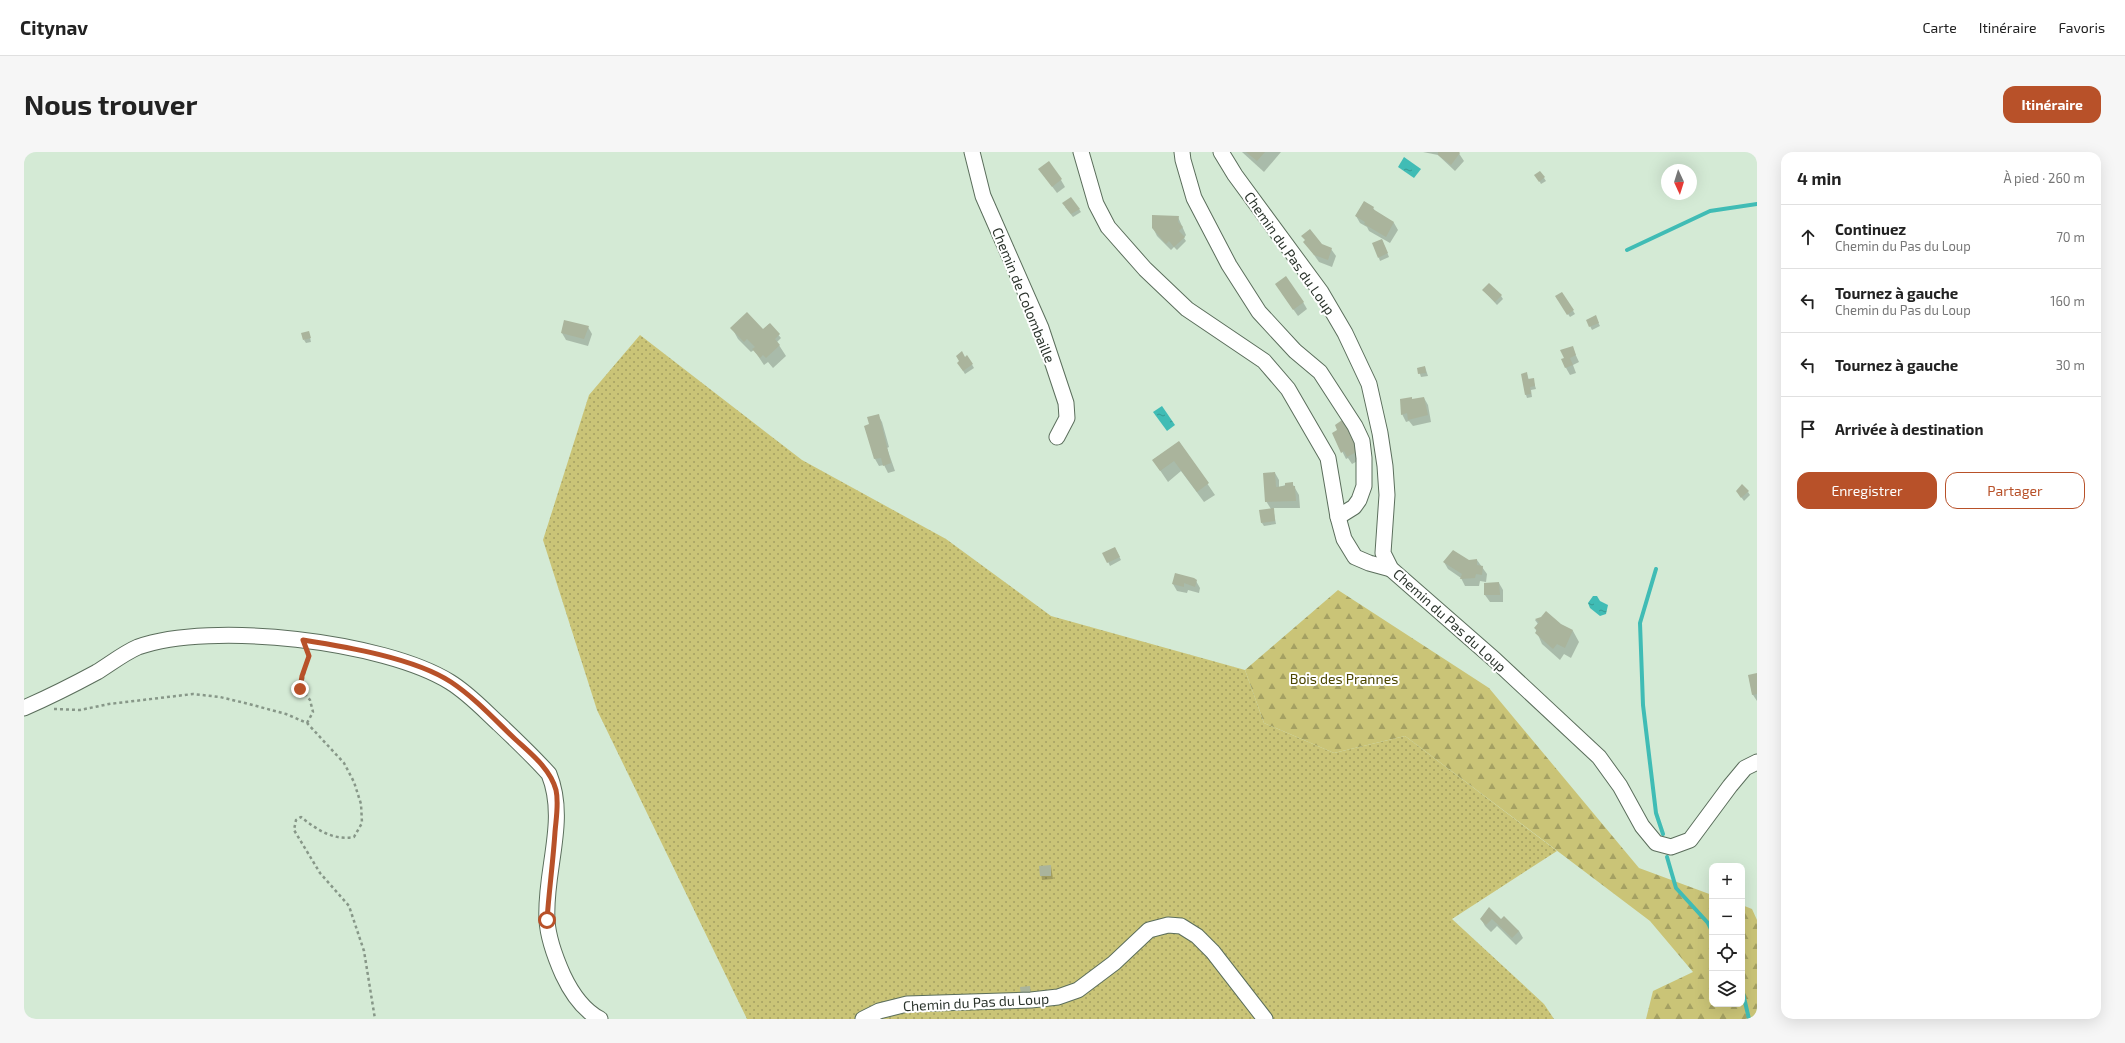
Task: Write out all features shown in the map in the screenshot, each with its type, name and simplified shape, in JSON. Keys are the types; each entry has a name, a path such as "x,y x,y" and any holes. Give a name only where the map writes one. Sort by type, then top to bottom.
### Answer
{"street":[{"name":"Chemin de Colombaille","path":"972,152 983,196 1040,328 1066,403 1067,418 1057,437"},
{"path":"1081,152 1096,204 1114,233 1145,269 1187,309 1264,361 1288,388 1328,458 1338,517 1344,539 1355,557 1368,564 1391,568"},
{"path":"1182,152 1194,198 1229,265 1259,312 1295,351 1320,372 1355,426 1362,441 1364,458 1364,486 1359,500 1354,507 1338,517"},
{"name":"Chemin du Pas du Loup","path":"1221,152 1235,175 1321,292 1345,333 1369,384 1380,433 1385,466 1387,495 1383,553 1391,568 1495,660 1599,757 1620,786 1642,826 1656,843 1671,847 1690,840 1745,768 1757,762"},
{"path":"24,708 76,684 138,648 169,640 208,636 254,636 303,640 355,649 398,661 436,674 451,682 471,697 550,774 556,790 557,814 547,920 552,951 566,982 580,1003 600,1019"},
{"name":"Chemin du Pas du Loup","path":"863,1019 879,1012 907,1004 1015,1001 1058,997 1078,990 1114,963 1149,930 1168,925 1181,926 1197,936 1213,952 1265,1019"}],"path":[{"path":"303,640 309,656 302,676 300,689 310,700 312,712 307,723"},
{"path":"48,709 80,710 108,704 193,694 220,697 249,704 286,714 307,723 344,763 354,782 361,804 362,823 354,837 344,839 328,835 301,817 296,820 294,830 320,873 349,906 364,951 375,1019"}],"green space":[{"path":"640,335 802,460 946,539 1051,616 1245,670 1264,723 1334,753 1405,736 1557,851 1452,919 1544,1004 1554,1019 747,1019 597,710 543,540 589,395"},
{"name":"Bois des Prannes","path":"1338,590 1489,688 1639,868 1709,894 1709,1007 1745,1007 1745,906 1752,909 1757,920 1757,1019 1646,1019 1653,991 1693,972 1650,921 1405,736 1334,753 1264,723 1245,670"}],"water":[{"path":"1404,157 1421,169 1414,178 1398,167"},
{"path":"1162,406 1175,425 1167,431 1153,412"},
{"path":"1593,596 1597,596 1600,601 1608,605 1606,614 1600,616 1590,608 1588,603"}],"building":[{"path":"1246,152 1265,152 1257,161"},
{"path":"1438,152 1460,153 1451,165 1438,155"},
{"path":"1049,161 1062,179 1052,187 1038,169"},
{"path":"1540,171 1545,177 1539,182 1534,175"},
{"path":"1071,197 1080,209 1071,214 1062,203"},
{"path":"1364,201 1374,207 1373,209 1394,222 1386,237 1364,224 1365,222 1355,216"},
{"path":"1152,215 1179,216 1178,222 1183,227 1179,231 1185,237 1174,247 1169,241 1166,244 1152,228"},
{"path":"1310,229 1322,244 1332,248 1328,260 1314,255 1303,242 1305,240 1301,236"},
{"path":"1382,239 1388,253 1378,258 1372,243"},
{"path":"1286,276 1304,302 1293,310 1275,284"},
{"path":"1489,283 1502,295 1495,302 1482,290"},
{"path":"1562,292 1574,310 1567,315 1555,296"},
{"path":"747,312 763,329 770,323 780,334 775,339 780,345 766,358 763,355 760,358 752,349 755,347 747,339 744,342 730,328"},
{"path":"1596,315 1599,323 1589,327 1586,320"},
{"path":"564,320 589,326 584,339 561,333"},
{"path":"309,331 311,338 303,340 301,333"},
{"path":"1573,346 1576,355 1570,358 1573,365 1565,368 1561,359 1564,358 1560,350"},
{"path":"962,351 965,357 967,355 973,364 963,371 957,363 959,361 956,356"},
{"path":"1425,366 1426,373 1418,374 1417,368"},
{"path":"1527,372 1528,379 1534,378 1535,386 1530,387 1531,394 1525,395 1521,374"},
{"path":"1412,397 1412,399 1424,397 1428,415 1408,420 1407,413 1401,415 1400,399"},
{"path":"879,414 891,463 883,466 881,458 874,459 864,426 869,424 867,417"},
{"path":"1345,418 1362,449 1347,457 1344,451 1341,453 1332,433 1337,430 1335,425"},
{"path":"1179,441 1209,483 1197,492 1174,461 1160,471 1152,460"},
{"path":"1275,472 1276,487 1285,486 1285,483 1293,482 1293,486 1295,486 1296,501 1265,502 1263,473"},
{"path":"1742,484 1749,491 1741,498 1736,491"},
{"path":"1274,508 1275,521 1261,523 1259,510"},
{"path":"1115,547 1120,557 1107,563 1102,553"},
{"path":"1453,550 1469,560 1477,559 1477,565 1483,566 1482,575 1476,574 1475,578 1460,579 1462,574 1443,562"},
{"path":"1175,573 1197,580 1195,587 1184,583 1184,587 1172,584"},
{"path":"1499,582 1500,595 1484,595 1484,583"},
{"path":"1546,611 1561,624 1573,630 1565,648 1557,644 1553,649 1535,633 1537,630 1534,628 1539,622 1535,619 1541,617"},
{"path":"1757,673 1757,694 1752,695 1748,675"},
{"path":"1051,865 1051,876 1040,876 1039,866"},
{"path":"1489,907 1501,919 1504,916 1519,931 1512,938 1492,919 1486,925 1480,919"},
{"path":"1030,986 1031,996 1021,996 1020,987"}],"waterway":[{"path":"1627,250 1710,211 1757,204"},
{"path":"1656,569 1640,623 1643,705 1656,813 1663,834"},
{"path":"1667,857 1676,888 1709,925"},
{"path":"1745,1002 1749,1019"}],"route":[{"path":"300,689 302,676 309,656 303,640 355,649 398,661 436,674 451,682 471,697 550,774 556,790 557,814 548,893 547,920"}]}
